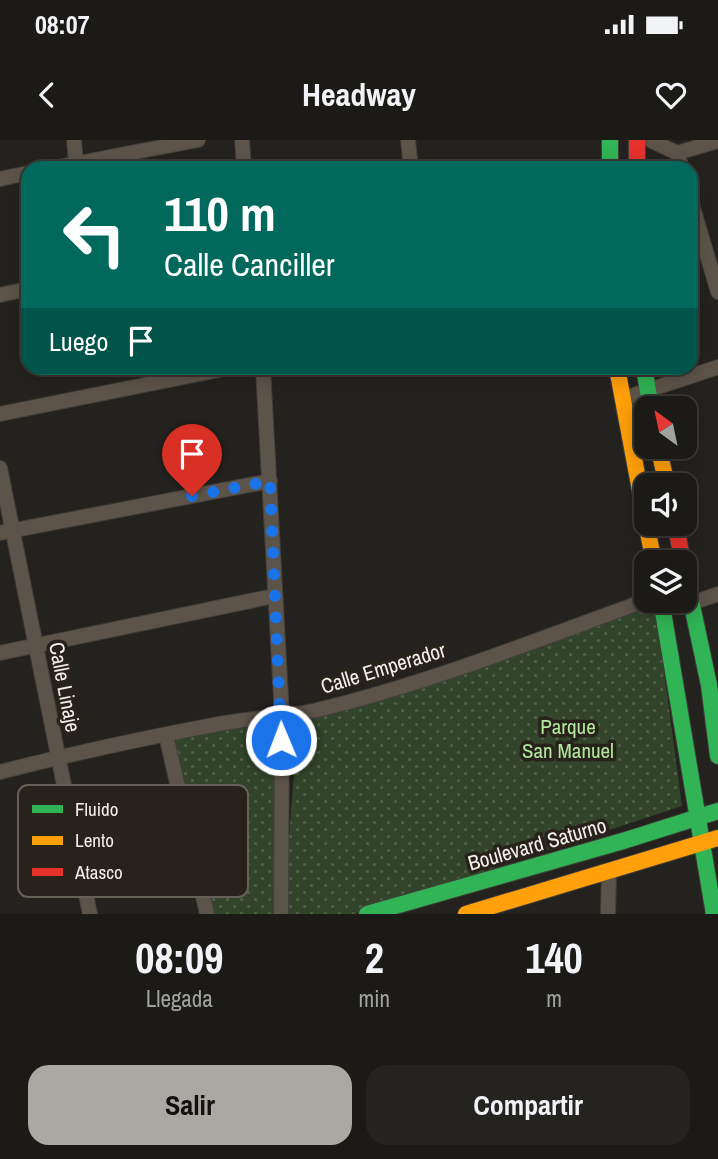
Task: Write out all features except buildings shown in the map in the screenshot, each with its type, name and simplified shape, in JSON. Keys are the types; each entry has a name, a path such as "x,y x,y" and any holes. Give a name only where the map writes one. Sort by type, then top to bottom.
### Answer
{"street":[{"path":"74,140 76,161"},
{"path":"87,161 198,140"},
{"path":"242,140 244,161"},
{"path":"408,140 410,161"},
{"path":"610,140 610,161"},
{"path":"637,140 637,161"},
{"path":"650,140 677,153 718,141"},
{"path":"677,153 680,161"},
{"path":"0,179 21,174"},
{"path":"698,224 718,291"},
{"path":"0,295 21,290"},
{"path":"698,374 718,367"},
{"path":"0,414 194,375"},
{"path":"263,375 282,716 281,914"},
{"path":"618,375 636,473"},
{"path":"645,375 649,396"},
{"path":"622,399 695,375"},
{"name":"Calle Linaje","path":"0,468 6,532 35,646 63,785"},
{"path":"6,532 270,481"},
{"path":"697,601 718,594"},
{"path":"0,653 274,596"},
{"name":"Calle Emperador","path":"0,772 57,757 226,723 282,716 349,701 484,659 634,605"},
{"path":"663,613 698,817 710,839 713,914"},
{"path":"694,613 709,685 718,756"},
{"path":"166,735 177,785"},
{"name":"Boulevard Saturno","path":"367,914 718,811"},
{"path":"466,914 505,909 710,839"},
{"path":"608,914 609,872"}],"green space":[{"name":"Parque San Manuel","path":"634,610 634,613 656,613 682,806 354,914 283,914 298,724"},
{"path":"282,716 281,914 207,914 203,897 248,897 248,785 177,785 166,735"}],"traffic: fast":[{"path":"610,140 610,161"},
{"path":"645,375 649,396"},
{"path":"663,613 714,914"},
{"path":"694,613 709,685 718,756"},
{"path":"367,914 718,811"}],"traffic: slow":[{"path":"618,375 637,473"},
{"path":"661,459 664,473"},
{"path":"649,536 652,550"},
{"path":"466,914 718,838"}],"traffic: jam":[{"path":"637,140 637,161"},
{"path":"678,536 681,550"}],"route":[{"path":"192,496 270,481 281,740"}]}
